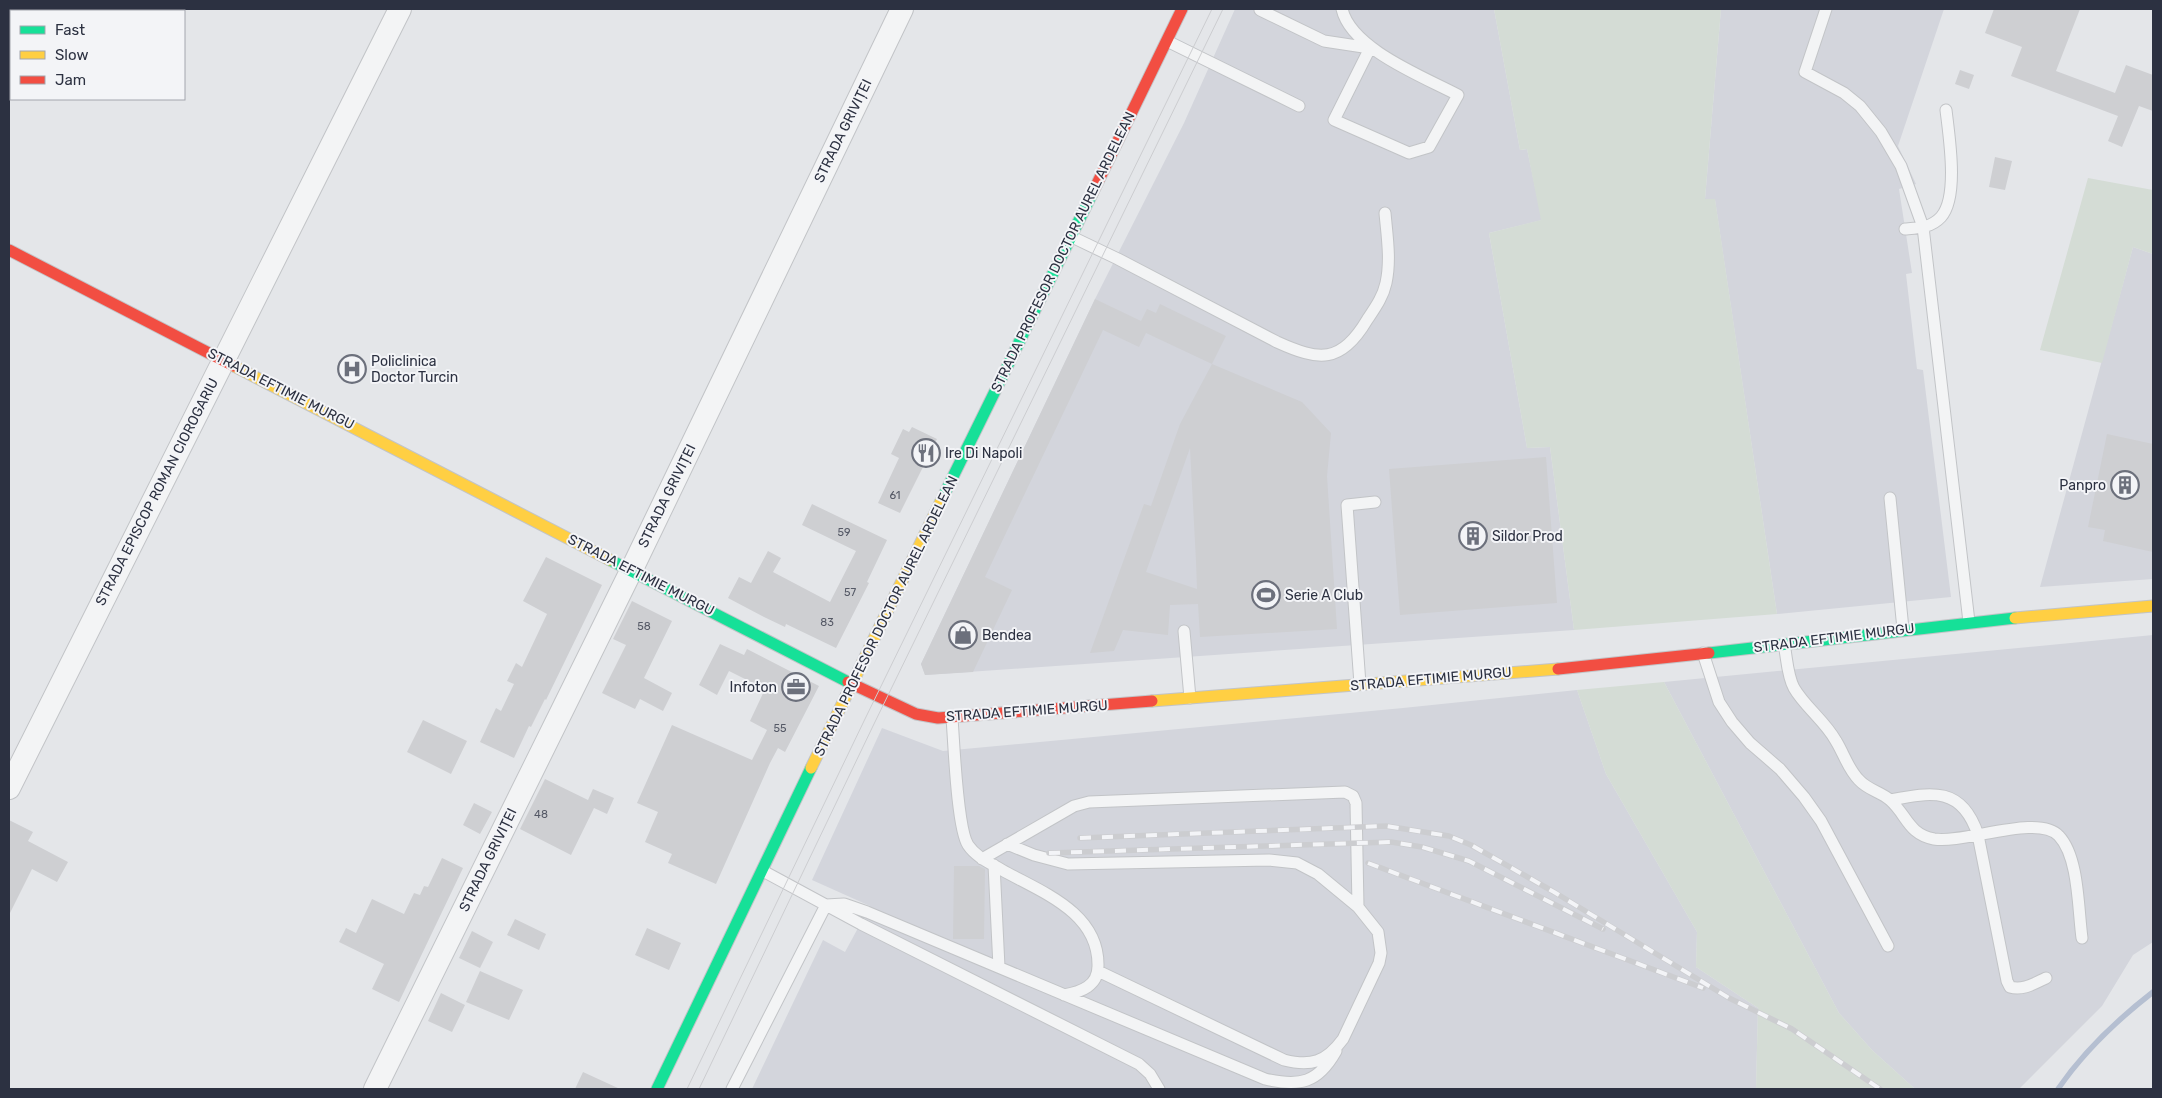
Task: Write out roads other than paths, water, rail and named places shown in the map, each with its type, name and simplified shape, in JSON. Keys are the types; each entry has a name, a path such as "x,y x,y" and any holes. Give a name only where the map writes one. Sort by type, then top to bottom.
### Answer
{"street":[{"name":"STRADA EPISCOP ROMAN CIOROGARIU","path":"9,788 400,9"},
{"name":"STRADA GRIVIȚEI","path":"375,1089 632,569 902,9"},
{"name":"STRADA PROFESOR DOCTOR AUREL ARDELEAN","path":"657,1089 852,684 1182,9"},
{"name":"STRADA EFTIMIE MURGU","path":"9,250 632,569 852,684 924,717 952,718 1603,665 1969,622 2153,606"}],"lane":[{"path":"1342,9 1354,32 1370,48 1458,95 1430,148 1409,154 1334,120 1370,48"},
{"path":"1826,9 1805,72 1844,93 1860,106 1881,132 1901,166 1923,227 1969,622"},
{"path":"1260,10 1324,42 1370,48"},
{"path":"1166,41 1299,106"},
{"path":"1905,229 1923,227 1941,217 1950,192 1952,169 1946,110"},
{"path":"1070,236 1277,342 1302,354 1320,356 1336,353 1350,344 1381,298 1389,266 1385,213"},
{"path":"1890,498 1903,630"},
{"path":"1360,684 1347,505 1375,502"},
{"path":"1184,631 1190,698"},
{"path":"1784,644 1790,679 1795,689 1836,740 1858,780 1890,800 1916,832 1933,839 1948,840 2019,828 2044,827 2059,835 2068,850 2073,868 2082,938"},
{"path":"1703,653 1719,702 1732,722 1750,743 1780,769 1804,797 1821,821 1888,946"},
{"path":"952,718 962,828 969,846 982,859 1064,905 1079,917 1089,932 1096,949 1098,971 1095,980 1089,986 1074,993 1064,995"},
{"path":"982,859 1074,806 1088,802 1345,792 1353,796 1356,803 1358,907"},
{"path":"1890,800 1929,793 1944,795 1956,802 1966,812 1974,822 1978,835 2007,981 2010,987 2016,989 2026,987 2046,978"},
{"path":"826,905 844,904 867,912 1265,1079 1281,1082 1301,1082 1316,1077 1328,1065 1343,1039 1379,963 1381,953 1378,932 1358,907 1318,874 1297,863 1269,860 1068,864 1007,844"},
{"path":"994,865 999,967"},
{"path":"763,871 1139,1064 1150,1074 1159,1089"},
{"path":"732,1089 826,905"},
{"path":"1098,971 1284,1060 1304,1064 1313,1062 1335,1049 1343,1039"}],"waterway":[{"path":"2058,1089 2102,1037 2153,992"}],"tram line":[{"path":"687,1089 864,721 1212,9"},
{"path":"699,1089 873,726 1223,9"}],"railway":[{"path":"1080,838 1386,826 1449,836 1471,845 1554,892 1729,998 1792,1029 1880,1089"},
{"path":"1049,853 1391,842 1422,847 1469,861 1603,929"},
{"path":"1368,863 1703,988"}],"place":[{"name":"Policlinica Doctor Turcin","path":"352,369"},
{"name":"Ire Di Napoli","path":"926,453"},
{"name":"Panpro","path":"2125,485"},
{"name":"Sildor Prod","path":"1473,536"},
{"name":"Serie A Club","path":"1266,595"},
{"name":"Bendea","path":"963,635"},
{"name":"Infoton","path":"796,687"}]}
